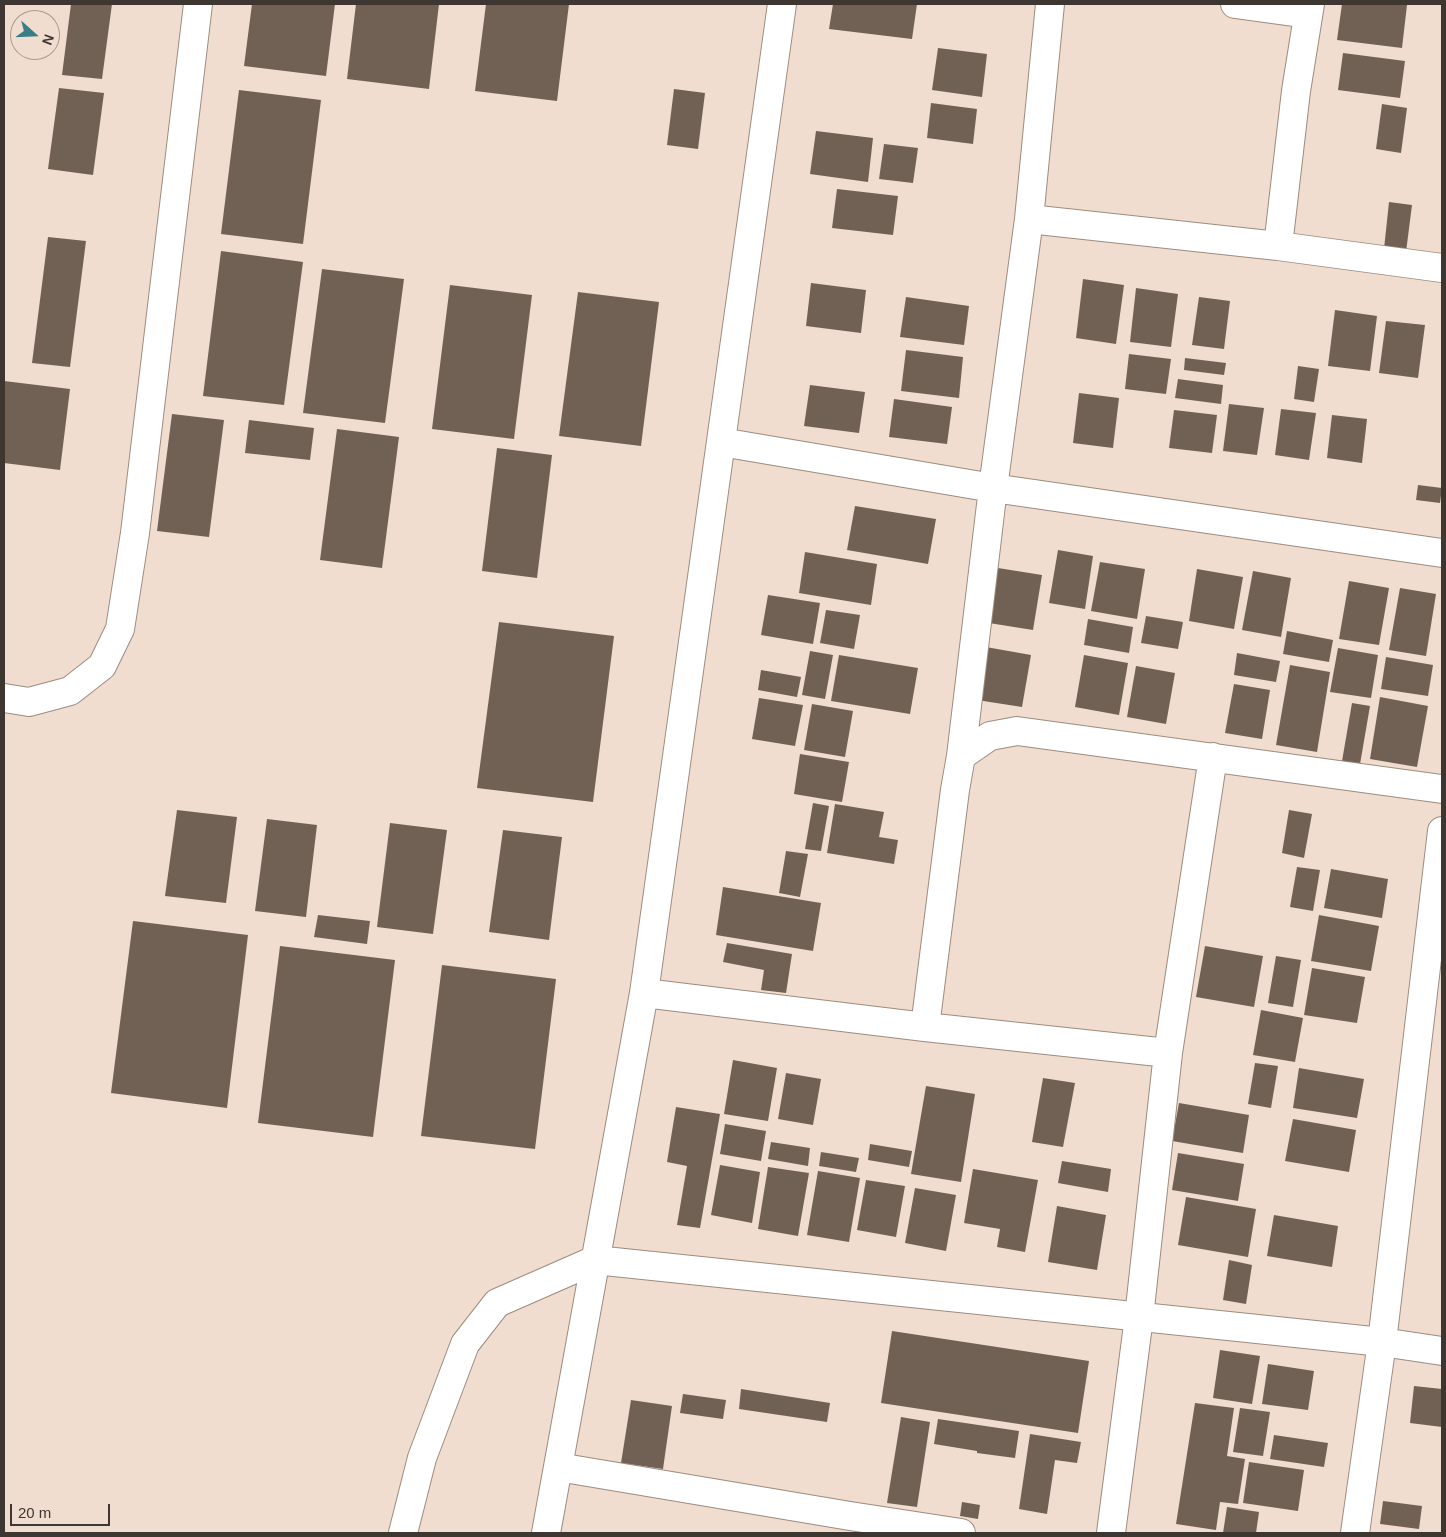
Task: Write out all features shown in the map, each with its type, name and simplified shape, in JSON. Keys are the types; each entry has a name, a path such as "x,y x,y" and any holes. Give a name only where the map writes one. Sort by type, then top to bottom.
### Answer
{"street":[{"path":"4,698 29,702 70,691 102,666 120,629 135,533 198,4"},
{"path":"546,1533 644,993 782,4"},
{"path":"926,1027 955,790 961,756 992,488 1029,219 1050,4"},
{"path":"1235,4 1309,9 1296,91 1278,246"},
{"path":"1029,219 1278,246 1442,268"},
{"path":"721,442 992,488 1442,553"},
{"path":"961,756 990,736 1017,731 1442,789"},
{"path":"1111,1533 1139,1317 1168,1053 1213,758"},
{"path":"1355,1533 1382,1342 1442,831"},
{"path":"644,993 926,1027 1168,1053"},
{"path":"403,1533 422,1458 465,1344 496,1303 595,1260 1382,1342 1442,1351"},
{"path":"558,1467 849,1525 961,1533"}],"building":[{"path":"71,4 112,4 102,79 62,75"},
{"path":"252,4 335,4 326,76 244,66"},
{"path":"356,4 439,4 429,89 347,79"},
{"path":"486,4 569,4 557,101 475,91"},
{"path":"833,4 917,4 912,39 829,29"},
{"path":"1342,4 1407,5 1402,48 1337,40"},
{"path":"938,48 987,54 982,97 932,90"},
{"path":"1343,53 1405,61 1400,98 1338,90"},
{"path":"59,88 104,93 93,175 48,169"},
{"path":"674,89 705,93 698,149 667,145"},
{"path":"239,90 321,100 303,244 221,234"},
{"path":"931,103 977,109 973,144 927,138"},
{"path":"1382,104 1407,108 1401,153 1376,149"},
{"path":"816,131 873,138 868,182 810,174"},
{"path":"884,144 918,148 913,183 879,179"},
{"path":"837,189 898,196 893,235 832,228"},
{"path":"1389,202 1412,205 1406,252 1384,249"},
{"path":"48,237 86,241 70,367 32,363"},
{"path":"221,251 303,262 284,405 203,396"},
{"path":"322,269 404,279 385,423 303,413"},
{"path":"1083,279 1124,285 1116,344 1076,338"},
{"path":"811,283 866,290 861,333 806,326"},
{"path":"450,285 532,295 514,439 432,429"},
{"path":"1136,288 1178,294 1171,347 1130,342"},
{"path":"578,292 659,302 641,446 559,436"},
{"path":"906,297 969,306 964,345 900,337"},
{"path":"1199,297 1230,301 1224,349 1192,345"},
{"path":"1335,310 1377,316 1370,371 1328,366"},
{"path":"1386,321 1425,325 1418,378 1379,373"},
{"path":"906,350 963,357 959,398 901,391"},
{"path":"1129,354 1171,359 1166,394 1125,389"},
{"path":"1185,358 1226,363 1224,375 1184,370"},
{"path":"1298,366 1319,369 1314,402 1294,399"},
{"path":"1178,379 1223,385 1221,404 1175,398"},
{"path":"4,381 70,389 60,470 4,463"},
{"path":"810,385 865,392 859,433 804,426"},
{"path":"1079,393 1119,398 1113,448 1073,443"},
{"path":"894,399 952,407 947,444 889,437"},
{"path":"1229,404 1264,408 1257,455 1223,451"},
{"path":"1281,409 1316,413 1309,460 1275,455"},
{"path":"1174,410 1217,415 1212,453 1169,448"},
{"path":"172,414 224,420 209,537 157,531"},
{"path":"1332,415 1367,419 1362,463 1327,458"},
{"path":"249,420 314,428 310,460 245,453"},
{"path":"337,429 399,437 382,568 320,560"},
{"path":"497,448 552,455 537,578 482,571"},
{"path":"1418,485 1442,488 1440,503 1416,500"},
{"path":"855,506 936,519 928,564 847,550"},
{"path":"1058,550 1093,556 1085,609 1049,603"},
{"path":"805,552 877,564 871,605 799,593"},
{"path":"1100,562 1145,569 1137,619 1091,611"},
{"path":"998,568 1042,575 1033,630 989,623"},
{"path":"1197,569 1243,577 1234,629 1189,621"},
{"path":"1253,571 1291,578 1281,637 1242,630"},
{"path":"1349,581 1389,588 1379,645 1339,639"},
{"path":"1400,588 1436,594 1426,656 1389,650"},
{"path":"768,595 820,603 813,644 761,635"},
{"path":"826,610 860,615 854,649 820,643"},
{"path":"1146,616 1183,622 1178,649 1141,643"},
{"path":"1088,619 1133,627 1129,653 1084,645"},
{"path":"499,622 614,636 593,802 477,788"},
{"path":"1287,631 1333,640 1329,662 1283,654"},
{"path":"986,647 1031,655 1022,707 977,700"},
{"path":"1338,648 1378,655 1371,698 1330,692"},
{"path":"810,651 833,655 825,699 802,695"},
{"path":"1237,653 1280,661 1276,682 1234,675"},
{"path":"839,655 918,668 910,714 831,701"},
{"path":"1084,655 1128,663 1119,715 1075,707"},
{"path":"1386,657 1433,665 1428,696 1381,689"},
{"path":"1290,665 1330,672 1317,752 1276,745"},
{"path":"1136,666 1175,673 1166,724 1127,717"},
{"path":"761,670 801,677 797,697 758,690"},
{"path":"1234,684 1270,690 1262,739 1225,733"},
{"path":"1380,697 1428,706 1417,767 1370,759"},
{"path":"759,698 803,705 795,746 752,739"},
{"path":"1352,703 1370,706 1359,770 1341,767"},
{"path":"812,704 853,711 845,757 804,750"},
{"path":"800,754 849,762 842,802 794,794"},
{"path":"813,803 829,806 821,851 805,849"},
{"path":"835,804 884,812 879,837 898,840 894,864 827,853"},
{"path":"177,810 237,817 226,903 165,896"},
{"path":"1289,810 1312,814 1304,858 1282,853"},
{"path":"267,819 317,825 306,917 255,911"},
{"path":"390,823 447,830 433,934 377,927"},
{"path":"503,830 562,837 549,940 489,932"},
{"path":"786,851 808,854 800,897 779,893"},
{"path":"1297,867 1320,870 1313,911 1290,907"},
{"path":"1331,869 1388,879 1382,918 1324,908"},
{"path":"723,887 821,903 813,951 716,935"},
{"path":"318,915 370,921 367,944 314,937"},
{"path":"1319,915 1379,926 1371,971 1311,961"},
{"path":"133,921 248,935 227,1108 111,1093"},
{"path":"727,943 792,954 786,993 761,990 764,970 723,962"},
{"path":"280,946 395,960 373,1137 258,1123"},
{"path":"1205,946 1263,956 1254,1007 1196,997"},
{"path":"1276,956 1301,960 1293,1007 1268,1003"},
{"path":"442,965 556,979 535,1149 421,1136"},
{"path":"1312,968 1365,977 1357,1023 1304,1015"},
{"path":"1261,1010 1303,1018 1295,1062 1253,1055"},
{"path":"733,1060 777,1068 768,1121 724,1114"},
{"path":"1255,1063 1278,1066 1271,1108 1248,1104"},
{"path":"1299,1068 1364,1079 1357,1118 1293,1108"},
{"path":"786,1073 821,1079 813,1125 778,1119"},
{"path":"1043,1078 1075,1083 1063,1147 1032,1142"},
{"path":"926,1086 975,1094 961,1182 911,1174"},
{"path":"1179,1103 1249,1115 1243,1153 1172,1141"},
{"path":"676,1107 720,1114 700,1228 677,1225 687,1166 667,1162"},
{"path":"1293,1119 1356,1130 1349,1172 1285,1161"},
{"path":"725,1124 766,1131 761,1161 720,1154"},
{"path":"771,1142 810,1148 808,1166 768,1159"},
{"path":"870,1144 912,1151 909,1167 868,1160"},
{"path":"821,1152 859,1158 856,1172 819,1166"},
{"path":"1178,1153 1244,1164 1238,1201 1172,1190"},
{"path":"1062,1161 1111,1169 1108,1192 1058,1183"},
{"path":"720,1165 760,1172 752,1223 711,1215"},
{"path":"768,1167 809,1173 798,1236 758,1229"},
{"path":"973,1169 1038,1180 1025,1252 997,1247 1000,1229 964,1223"},
{"path":"818,1171 860,1178 849,1242 807,1235"},
{"path":"866,1180 905,1186 896,1237 857,1230"},
{"path":"915,1188 956,1195 946,1251 905,1243"},
{"path":"1186,1197 1256,1209 1248,1257 1178,1245"},
{"path":"1057,1206 1106,1215 1097,1270 1048,1262"},
{"path":"1274,1215 1338,1226 1332,1267 1267,1256"},
{"path":"1229,1260 1252,1265 1246,1304 1223,1300"},
{"path":"892,1331 1089,1361 1078,1433 881,1403"},
{"path":"1220,1350 1260,1356 1252,1404 1213,1398"},
{"path":"1268,1364 1314,1371 1308,1410 1262,1404"},
{"path":"1414,1386 1442,1389 1442,1427 1410,1423"},
{"path":"741,1389 830,1403 827,1422 739,1409"},
{"path":"683,1394 726,1400 723,1419 680,1413"},
{"path":"631,1400 672,1406 663,1469 621,1463"},
{"path":"1195,1403 1234,1408 1227,1456 1245,1459 1238,1504 1220,1502 1216,1530 1176,1524"},
{"path":"1240,1408 1270,1412 1263,1456 1233,1452"},
{"path":"901,1417 930,1422 917,1507 887,1503"},
{"path":"938,1419 1019,1431 1015,1458 977,1453 977,1451 934,1444"},
{"path":"1030,1434 1081,1442 1077,1463 1055,1460 1047,1514 1019,1509"},
{"path":"1274,1435 1328,1443 1324,1467 1270,1459"},
{"path":"1249,1462 1304,1470 1298,1511 1243,1503"},
{"path":"1383,1501 1422,1506 1419,1529 1380,1524"},
{"path":"962,1502 980,1505 978,1519 960,1516"},
{"path":"1227,1507 1259,1512 1256,1533 1223,1533"}]}
